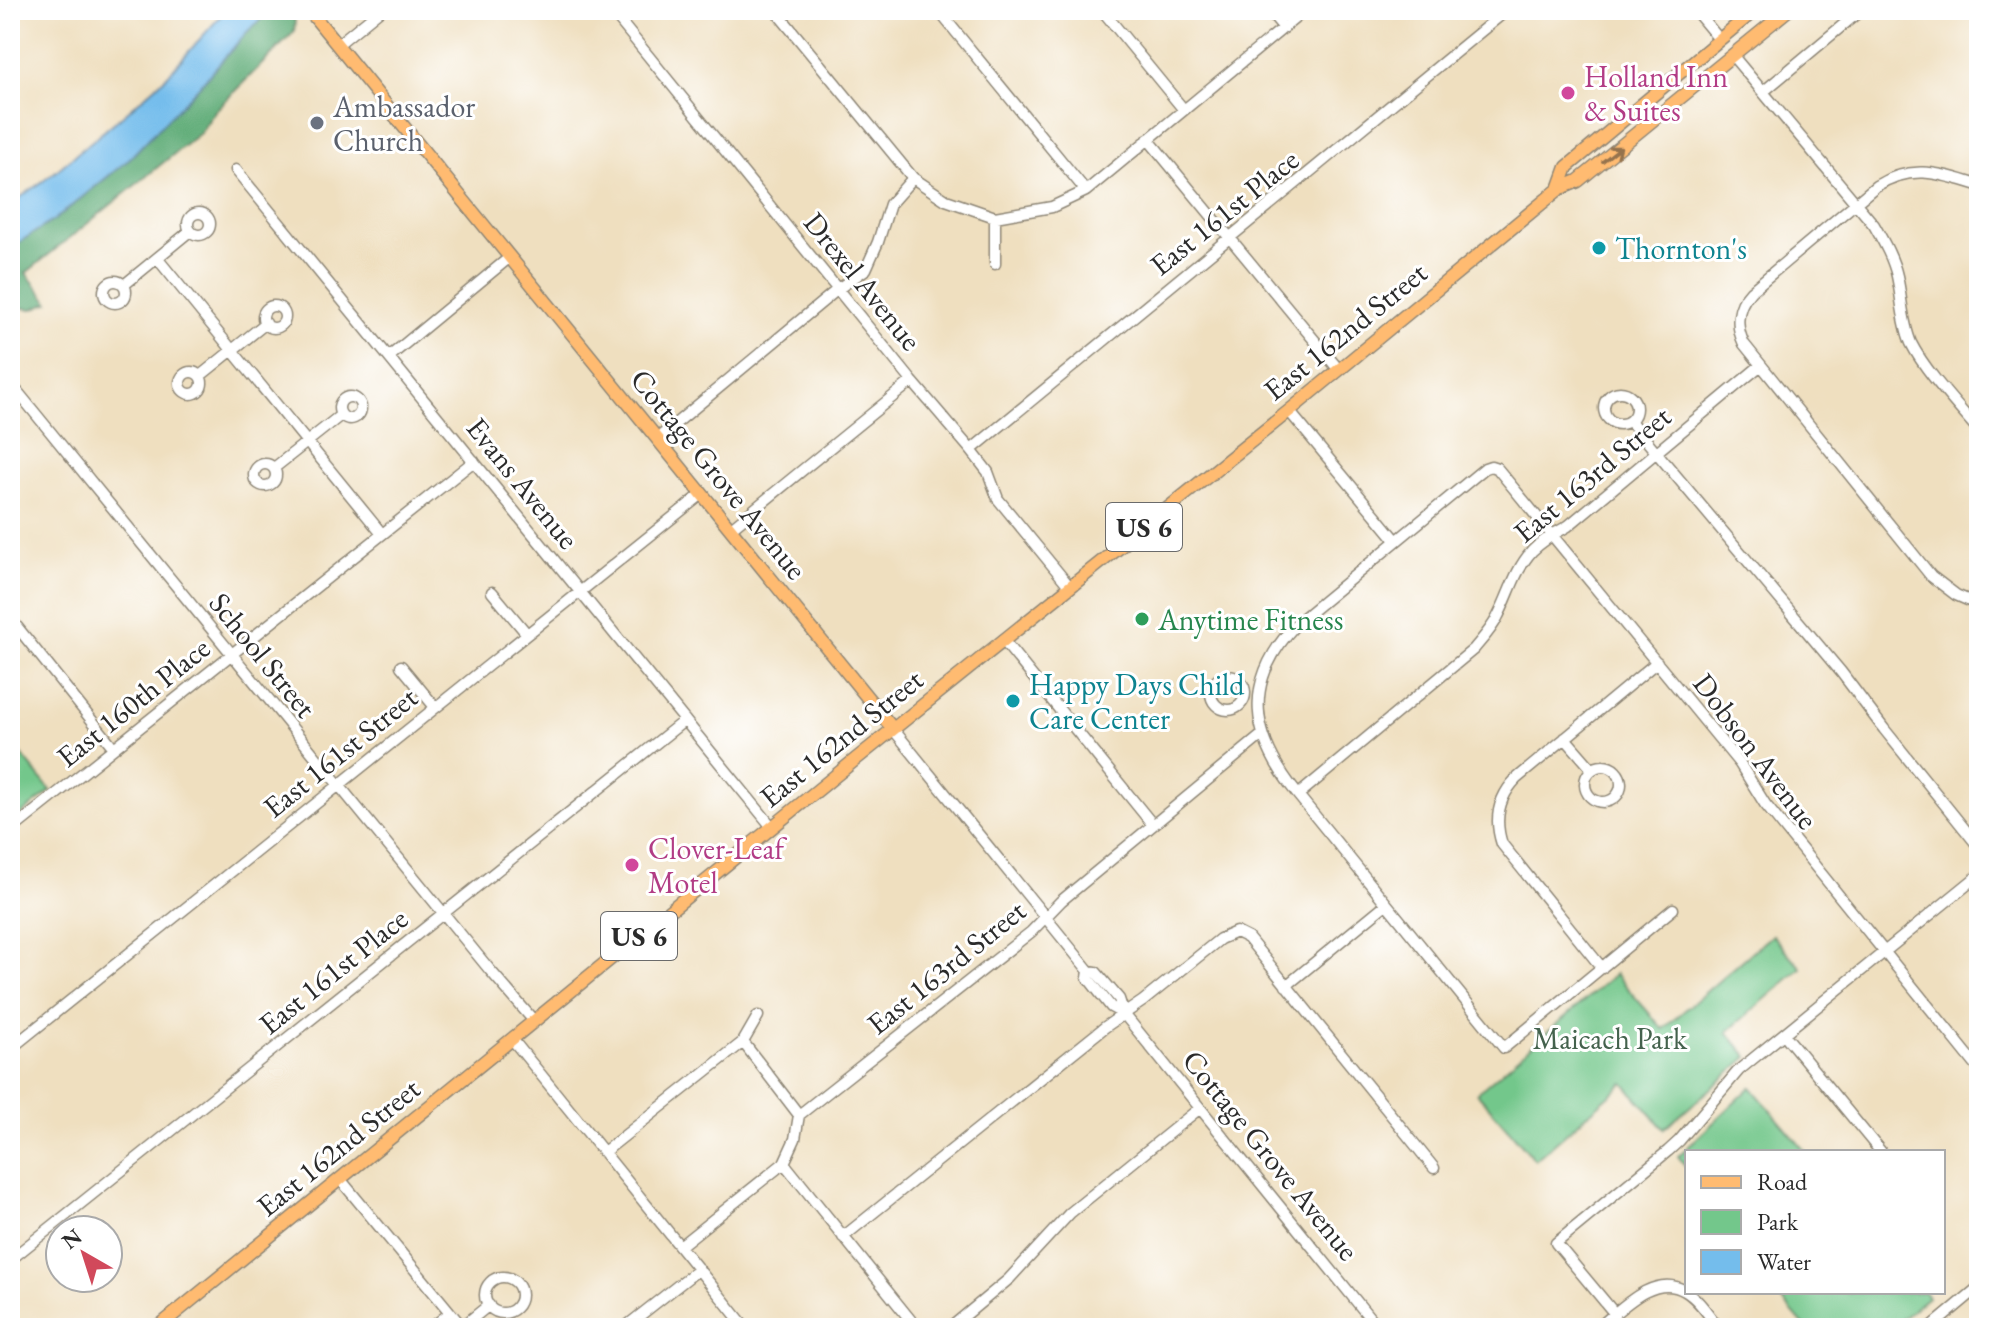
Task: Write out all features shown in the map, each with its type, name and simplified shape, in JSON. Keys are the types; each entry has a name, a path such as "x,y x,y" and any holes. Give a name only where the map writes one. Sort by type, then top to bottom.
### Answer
{"main road":[{"name":"Cottage Grove Avenue","path":"309,10 893,729"},
{"name":"East 162nd Street","path":"1559,189 1567,167 1755,10"},
{"name":"East 162nd Street","path":"157,1328 1559,189 1578,181 1788,10"},
{"path":"1719,39 1732,55"}],"street":[{"path":"337,45 380,10"},
{"name":"Drexel Avenue","path":"611,10 971,450 988,472 998,499 1070,587"},
{"path":"775,10 913,178 946,200 995,217 1052,207 1086,191 1305,10"},
{"path":"938,10 1086,191"},
{"path":"1102,10 1184,110"},
{"path":"1269,10 1284,28"},
{"name":"East 161st Place","path":"971,450 1507,10"},
{"path":"1695,10 1719,39"},
{"path":"1763,92 1861,10"},
{"path":"1732,55 1874,225 1891,258 1911,342 1979,431"},
{"path":"1148,139 1339,370"},
{"name":"Evans Avenue","path":"236,170 772,827"},
{"path":"1979,185 1941,174 1908,172 1891,177 1876,186 1751,291 1746,297 1738,324 1744,344 1931,576 1956,595 1979,605"},
{"path":"657,439 866,269 890,204 913,178"},
{"path":"995,217 995,264"},
{"path":"124,285 190,231"},
{"path":"389,357 510,257"},
{"path":"157,258 382,534"},
{"path":"200,376 266,323"},
{"name":"East 163rd Street","path":"1298,795 1474,649 1496,621 1511,583 1530,553 1568,526 1761,365"},
{"path":"730,529 912,381"},
{"name":"School Street","path":"14,394 534,1021"},
{"path":"1289,411 1396,540 1296,624 1284,637 1267,667 1259,696 1262,735 1276,766 1298,795 1504,1048 1673,909"},
{"path":"274,468 341,415"},
{"path":"1630,421 1841,672 1979,847"},
{"name":"East 160th Place","path":"10,831 474,461"},
{"name":"Dobson Avenue","path":"1396,540 1477,474 1491,466 1503,474 1740,764 1765,804 1979,1069"},
{"name":"East 161st Street","path":"10,1049 702,494"},
{"path":"492,592 527,634"},
{"path":"10,618 114,748"},
{"path":"1003,640 1153,825"},
{"path":"1602,968 1502,844 1498,813 1508,787 1657,662"},
{"path":"401,666 435,707"},
{"path":"1246,696 1259,696"},
{"name":"East 161st Place","path":"10,1260 685,720"},
{"name":"Cottage Grove Avenue","path":"893,729 1089,971 1096,972 1119,999 1124,1014 1378,1328"},
{"name":"East 163rd Street","path":"799,1115 1031,932 1061,901 1262,735"},
{"path":"1565,738 1592,769"},
{"path":"1615,1314 1556,1243 1668,1151 1739,1070 1979,875"},
{"path":"1286,986 1386,904"},
{"path":"843,1237 1105,1027 1220,939 1236,932 1248,938 1434,1168"},
{"path":"604,1152 743,1042 758,1016"},
{"path":"1784,1034 1879,1150"},
{"path":"512,1039 746,1328"},
{"path":"680,1246 784,1163 795,1139 799,1115 743,1042"},
{"path":"950,1328 1009,1279 1070,1213 1200,1108"},
{"path":"784,1163 917,1328"},
{"path":"340,1179 462,1327 489,1305"},
{"path":"624,1328 699,1269"},
{"path":"1598,1328 1645,1291 1664,1286 1685,1291"},
{"path":"1930,1328 1979,1287"},
{"path":"1689,1294 1719,1328"},
{"path":"431,1328 450,1313"}],"green space":[{"path":"271,10 287,10 295,20 294,32 215,111 200,133 26,273 49,302 33,309 10,307 10,248 54,220 127,161"},
{"path":"10,740 51,791 10,823"},
{"name":"Maicach Park","path":"1772,935 1801,968 1727,1032 1748,1057 1664,1129 1624,1083 1535,1160 1477,1093 1615,974 1663,1029"},
{"name":"Maicach Park","path":"1751,1087 1804,1150 1685,1150 1685,1165 1678,1156"},
{"path":"1777,1294 1926,1294 1928,1297 1891,1328 1806,1328"}],"water":[{"path":"226,10 271,10 127,161 54,220 10,248 10,205 50,176 166,77"}],"place":[{"name":"Holland Inn & Suites","path":"1568,93"},
{"name":"Ambassador Church","path":"317,123"},
{"name":"Thornton's","path":"1599,248"},
{"name":"Anytime Fitness","path":"1142,619"},
{"name":"Happy Days Child Care Center","path":"1013,701"},
{"name":"Clover-Leaf Motel","path":"632,865"}]}
